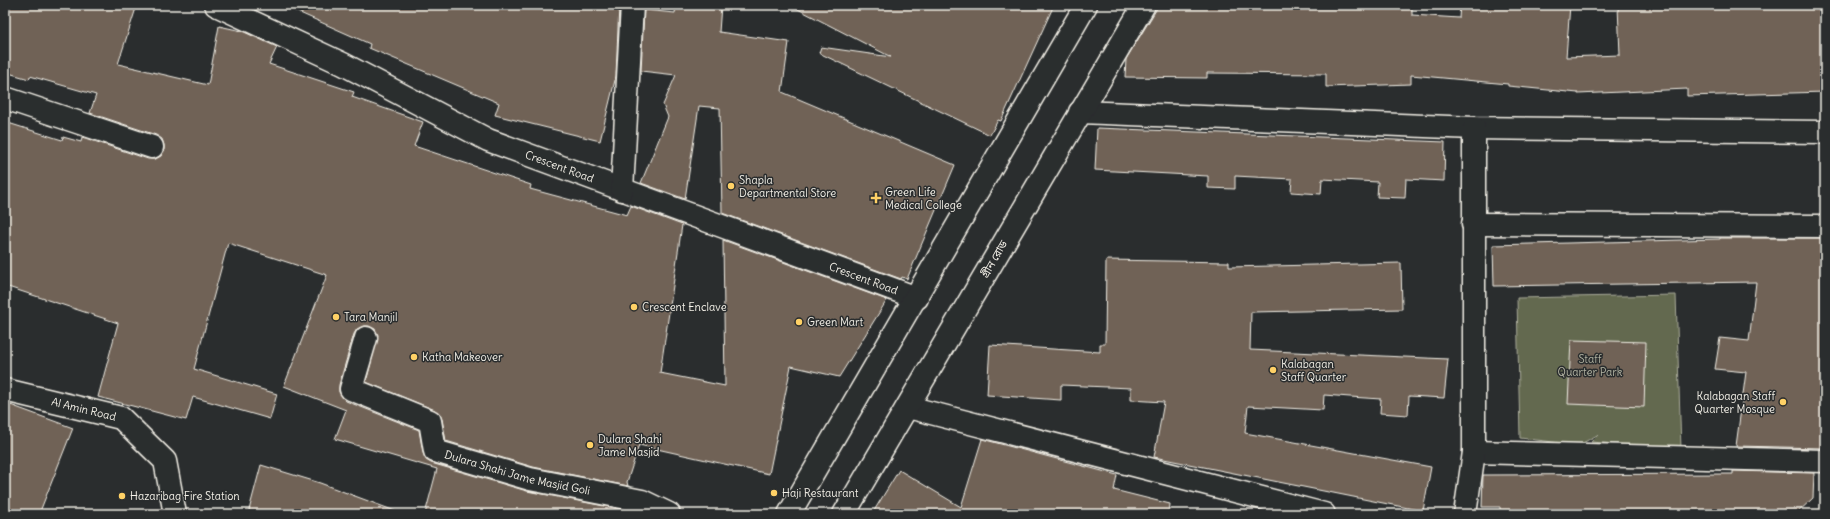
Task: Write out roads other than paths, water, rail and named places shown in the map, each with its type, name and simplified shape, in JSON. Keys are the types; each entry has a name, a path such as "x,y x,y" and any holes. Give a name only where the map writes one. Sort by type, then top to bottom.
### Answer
{"street":[{"name":"Crescent Road","path":"216,5 343,64 488,140 916,298"},
{"path":"622,190 632,5"},
{"path":"789,514 1086,5"},
{"name":"গ্রীন রোড","path":"844,514 1144,5"},
{"path":"5,98 152,147"},
{"path":"1080,112 1474,128 1825,132"},
{"path":"1465,514 1474,452 1474,128"},
{"path":"1473,224 1825,226"},
{"name":"Dulara Shahi Jame Masjid Goli","path":"366,338 351,389 430,421 434,451 530,479 642,501 669,514"},
{"name":"Al Amin Road","path":"5,390 121,418 165,460 175,514"},
{"path":"908,407 1324,514"},
{"path":"1474,452 1825,461"}],"place":[{"name":"Shapla Departmental Store","path":"731,186"},
{"name":"Green Life Medical College","path":"876,198"},
{"name":"Crescent Enclave","path":"634,307"},
{"name":"Tara Manjil","path":"336,317"},
{"name":"Green Mart","path":"799,322"},
{"name":"Katha Makeover","path":"414,357"},
{"name":"Kalabagan Staff Quarter","path":"1273,370"},
{"name":"Kalabagan Staff Quarter Mosque","path":"1783,402"},
{"name":"Dulara Shahi Jame Masjid","path":"590,445"},
{"name":"Haji Restaurant","path":"774,493"},
{"name":"Hazaribag Fire Station","path":"122,496"}],"park label":[{"name":"Staff Quarter Park","path":"1590,365"}]}
